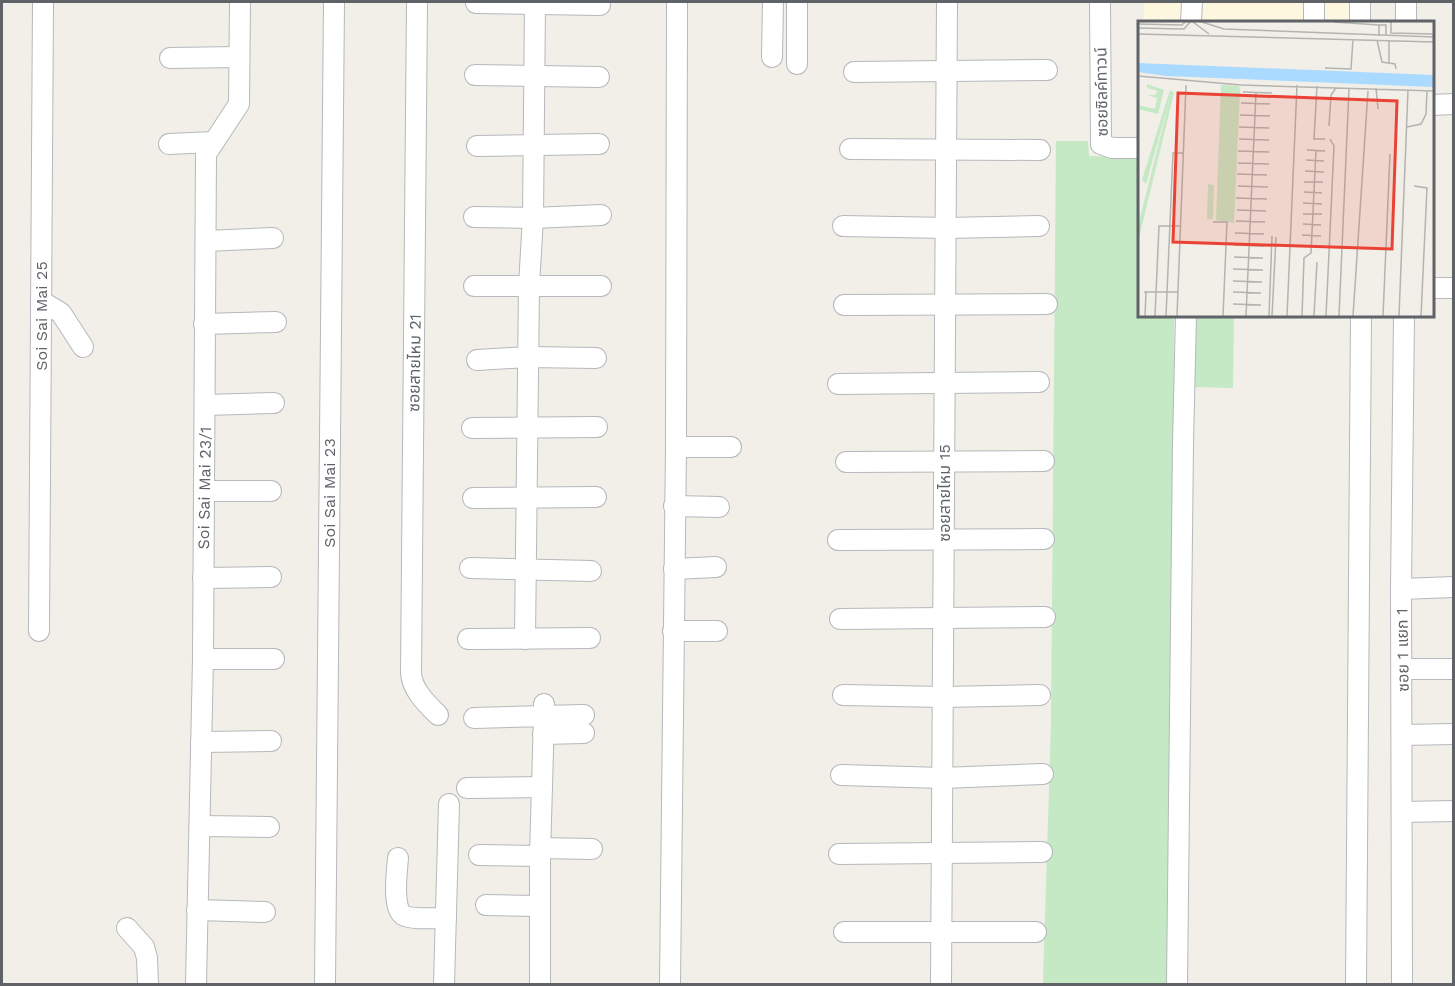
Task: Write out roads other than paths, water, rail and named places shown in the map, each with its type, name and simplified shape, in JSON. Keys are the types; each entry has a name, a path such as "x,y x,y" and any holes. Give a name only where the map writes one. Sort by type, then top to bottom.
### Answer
{"street":[{"name":"Soi Sai Mai 25","path":"39,631 43,2"},
{"name":"Soi Sai Mai 23/1","path":"196,984 203,659 206,154 239,104 240,2"},
{"name":"Soi Sai Mai 23","path":"325,984 334,2"},
{"name":"ซอยสายไหม 21","path":"417,2 411,673 419,692 438,715"},
{"path":"525,639 535,2"},
{"path":"476,3 535,2 600,5"},
{"path":"670,984 678,2"},
{"path":"772,57 773,2"},
{"path":"796,2 796,64"},
{"name":"ซอยสายไหม 15","path":"941,984 947,2"},
{"name":"ซอยซิลค์ทาวน์","path":"1100,2 1101,144 1112,148 1138,148"},
{"path":"1191,21 1192,2"},
{"path":"1314,2 1314,21"},
{"path":"1360,2 1360,21"},
{"path":"1406,2 1406,21"},
{"path":"170,58 239,57"},
{"path":"854,72 1047,70"},
{"path":"475,75 599,77"},
{"path":"1434,105 1454,105"},
{"path":"169,144 214,142"},
{"path":"477,146 599,144"},
{"path":"850,149 1040,150"},
{"path":"474,217 533,218 601,215"},
{"path":"843,226 946,228 1039,226"},
{"path":"206,241 273,238"},
{"path":"474,286 600,286"},
{"path":"1434,288 1454,288"},
{"path":"41,301 61,314 83,347"},
{"path":"844,305 1047,304"},
{"path":"1177,984 1186,316"},
{"path":"1356,984 1361,316"},
{"name":"ซอย 1 แยก 1","path":"1402,984 1401,589 1404,316"},
{"path":"204,324 276,322"},
{"path":"477,360 528,357 596,358"},
{"path":"838,384 1039,382"},
{"path":"205,405 274,403"},
{"path":"472,428 597,427"},
{"path":"676,447 731,447"},
{"path":"846,462 1044,461"},
{"path":"204,491 271,491"},
{"path":"472,498 596,497"},
{"path":"675,506 719,507"},
{"path":"838,540 1044,539"},
{"path":"674,568 716,567"},
{"path":"470,568 591,571"},
{"path":"203,578 271,577"},
{"path":"1401,589 1454,587"},
{"path":"840,619 1045,617"},
{"path":"673,631 717,631"},
{"path":"468,639 590,639"},
{"path":"203,659 274,659"},
{"path":"1402,669 1454,669"},
{"path":"843,695 943,697 1040,695"},
{"path":"474,718 544,718 584,724"},
{"path":"540,984 539,906 544,718"},
{"path":"1402,735 1454,734"},
{"path":"201,742 271,741"},
{"path":"841,775 942,778 1043,774"},
{"path":"467,788 542,787"},
{"path":"444,984 449,804"},
{"path":"1402,812 1454,811"},
{"path":"200,826 269,827"},
{"path":"479,855 592,849"},
{"path":"839,854 1042,852"},
{"path":"398,858 396,900 402,914 411,917 446,918"},
{"path":"486,905 539,906"},
{"path":"197,910 265,912"},
{"path":"127,928 144,947 147,958 148,984"},
{"path":"844,932 1036,932"}]}
